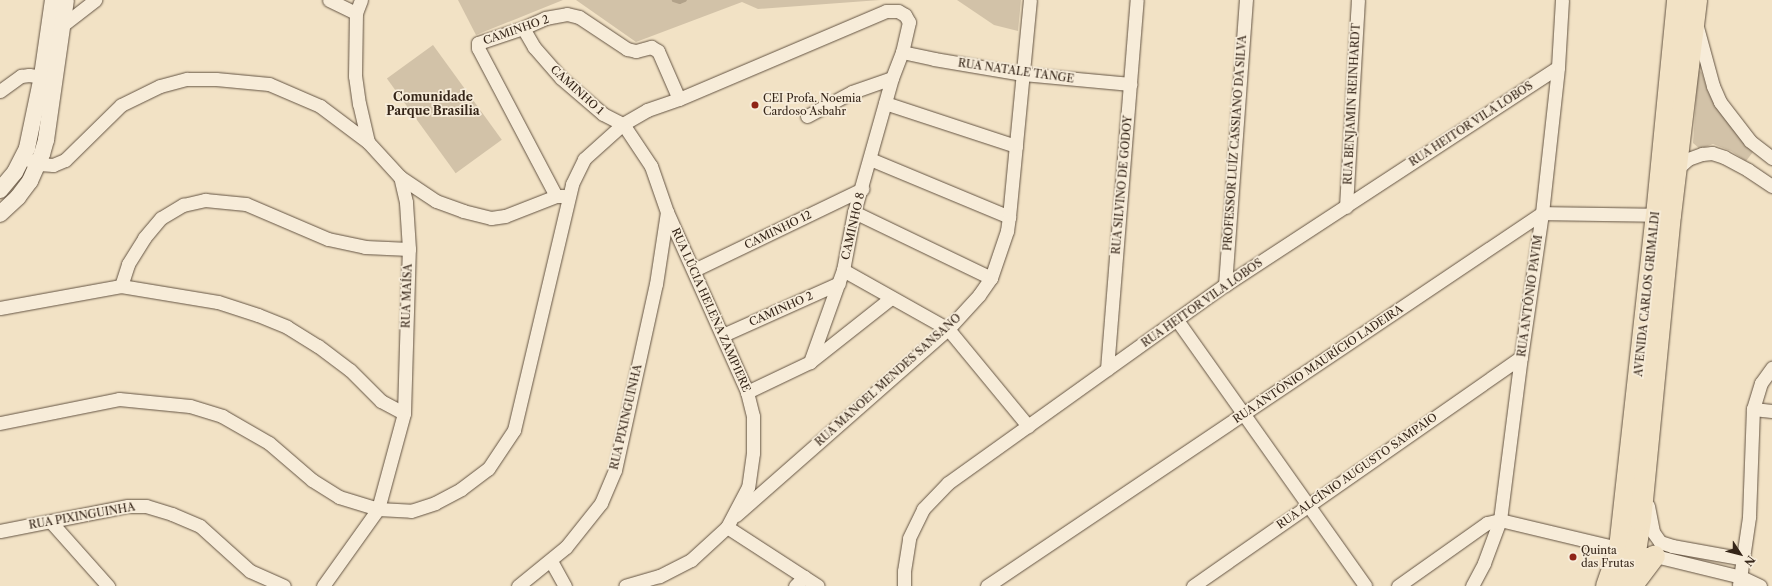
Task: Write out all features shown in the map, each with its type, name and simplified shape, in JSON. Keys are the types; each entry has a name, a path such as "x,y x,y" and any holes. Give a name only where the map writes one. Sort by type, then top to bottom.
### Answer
{"main road":[{"name":"AVENIDA CARLOS GRIMALDI","path":"1624,586 1636,552 1646,458 1677,0"},
{"name":"AVENIDA CARLOS GRIMALDI","path":"1606,586 1636,552 1663,215 1677,169 1695,9"},
{"path":"1631,586 1636,552"}],"street":[{"path":"53,0 56,24"},
{"path":"0,214 18,198 30,181 39,164 46,140 48,77 56,24 66,0"},
{"path":"56,24 95,0"},
{"path":"329,0 356,13"},
{"name":"RUA MAÍSA","path":"323,586 378,509 404,413 409,249 406,202 400,177 368,142 359,104 355,76 356,13 361,0"},
{"name":"RUA MANOEL MENDES SANSANO","path":"728,523 948,329 979,295 991,278 1007,231 1009,217 1030,0"},
{"name":"RUA SILVINO DE GODOY","path":"1107,369 1137,0"},
{"name":"PROFESSOR LUÍZ CASSIANO DA SILVA","path":"1225,285 1246,0"},
{"name":"RUA BENJAMIN REINHARDT","path":"1346,207 1358,0"},
{"name":"RUA ANTÔNIO PAVIM","path":"1472,586 1484,563 1500,520 1521,357 1542,213 1558,67 1562,0"},
{"path":"1695,9 1713,86 1720,102 1739,128 1767,155 1748,170"},
{"name":"CAMINHO 8","path":"679,98 886,11 898,11 905,15 909,22 902,52 892,78 862,189 854,212 843,270 810,362"},
{"name":"CAMINHO 2","path":"556,196 478,48 478,43 523,28 545,18 567,14 579,17 626,49 636,51 651,47 658,51 679,98"},
{"name":"CAMINHO 1","path":"523,28 534,47 561,78 603,114 623,124"},
{"name":"RUA NATALE TANGE","path":"902,52 934,60 1024,74 1131,84"},
{"name":"RUA HEITOR VILA LOBOS","path":"904,586 904,571 909,538 923,509 948,483 1225,285 1558,67"},
{"path":"0,91 21,76 29,74 48,77"},
{"path":"0,190 15,172 24,157 48,77"},
{"path":"807,116 852,92 892,78"},
{"path":"24,157 39,164 53,164 65,160 122,105 160,86 187,79 216,79 274,86 320,106 368,142"},
{"path":"0,423 119,399 190,406 222,416 269,443 312,480 339,497 378,509 412,511 435,503 461,490 488,469 514,430 572,184 584,159 623,124 647,110 679,98"},
{"path":"886,103 1016,146"},
{"name":"RUA LÚCIA HELENA ZAMPIERE","path":"623,124 651,166 668,212 747,392 753,416 752,453 748,487 728,523 691,560 659,576 625,586"},
{"path":"1677,169 1688,159 1702,154 1712,153 1724,157 1748,170 1772,186"},
{"path":"870,159 1009,217"},
{"path":"400,177 436,201 463,211 491,218 505,216 556,196 569,196"},
{"name":"CAMINHO 12","path":"694,270 862,189"},
{"path":"121,286 128,264 144,238 161,218 183,205 205,200 246,204 328,239 365,246 409,249"},
{"name":"RUA PIXINGUINHA","path":"518,586 551,561 566,547 601,503 615,470 656,284 668,212"},
{"path":"854,212 991,278"},
{"path":"1542,213 1663,215"},
{"name":"RUA ANTÔNIO MAURÍCIO LADEIRA","path":"988,586 1542,213"},
{"path":"843,270 948,329 1028,426"},
{"name":"CAMINHO 2","path":"723,335 839,283"},
{"path":"0,308 121,286 218,302 258,315 287,327 318,346 350,370 381,401 404,413"},
{"path":"747,392 810,362 891,298"},
{"path":"1177,320 1365,586"},
{"name":"RUA ALCÍNIO AUGUSTO SAMPAIO","path":"1193,586 1521,357"},
{"path":"1740,582 1749,517 1753,409 1761,383 1772,368"},
{"path":"1753,409 1772,411"},
{"path":"1646,458 1648,478 1648,512 1653,532 1660,542 1672,546 1744,559"},
{"name":"RUA PIXINGUINHA","path":"0,531 128,506 146,506 172,514 200,526 250,571 284,586"},
{"path":"1398,586 1487,523 1500,520 1636,552 1740,582 1760,586"},
{"path":"51,522 108,586"},
{"path":"728,523 818,586"},
{"path":"551,561 565,586"},
{"path":"250,571 258,586"},
{"path":"795,586 804,577"}],"shaded area":[{"path":"458,0 563,0 476,35"},
{"path":"576,0 880,0 758,9 742,2 636,42"},
{"path":"957,0 1021,0 1018,31 994,25"},
{"path":"433,45 502,140 456,173 387,79"},
{"path":"1698,69 1702,73 1708,92 1715,105 1753,152 1746,161 1731,151 1713,144 1700,149 1693,143"}],"waterway":[{"path":"674,0 680,2 685,0"}],"place":[{"name":"CEI Profa. Noemia Cardoso Asbahr","path":"755,105"},
{"name":"Quinta das Frutas","path":"1573,557"}],"district":[{"name":"Comunidade Parque Brasilia","path":"433,104"}]}
